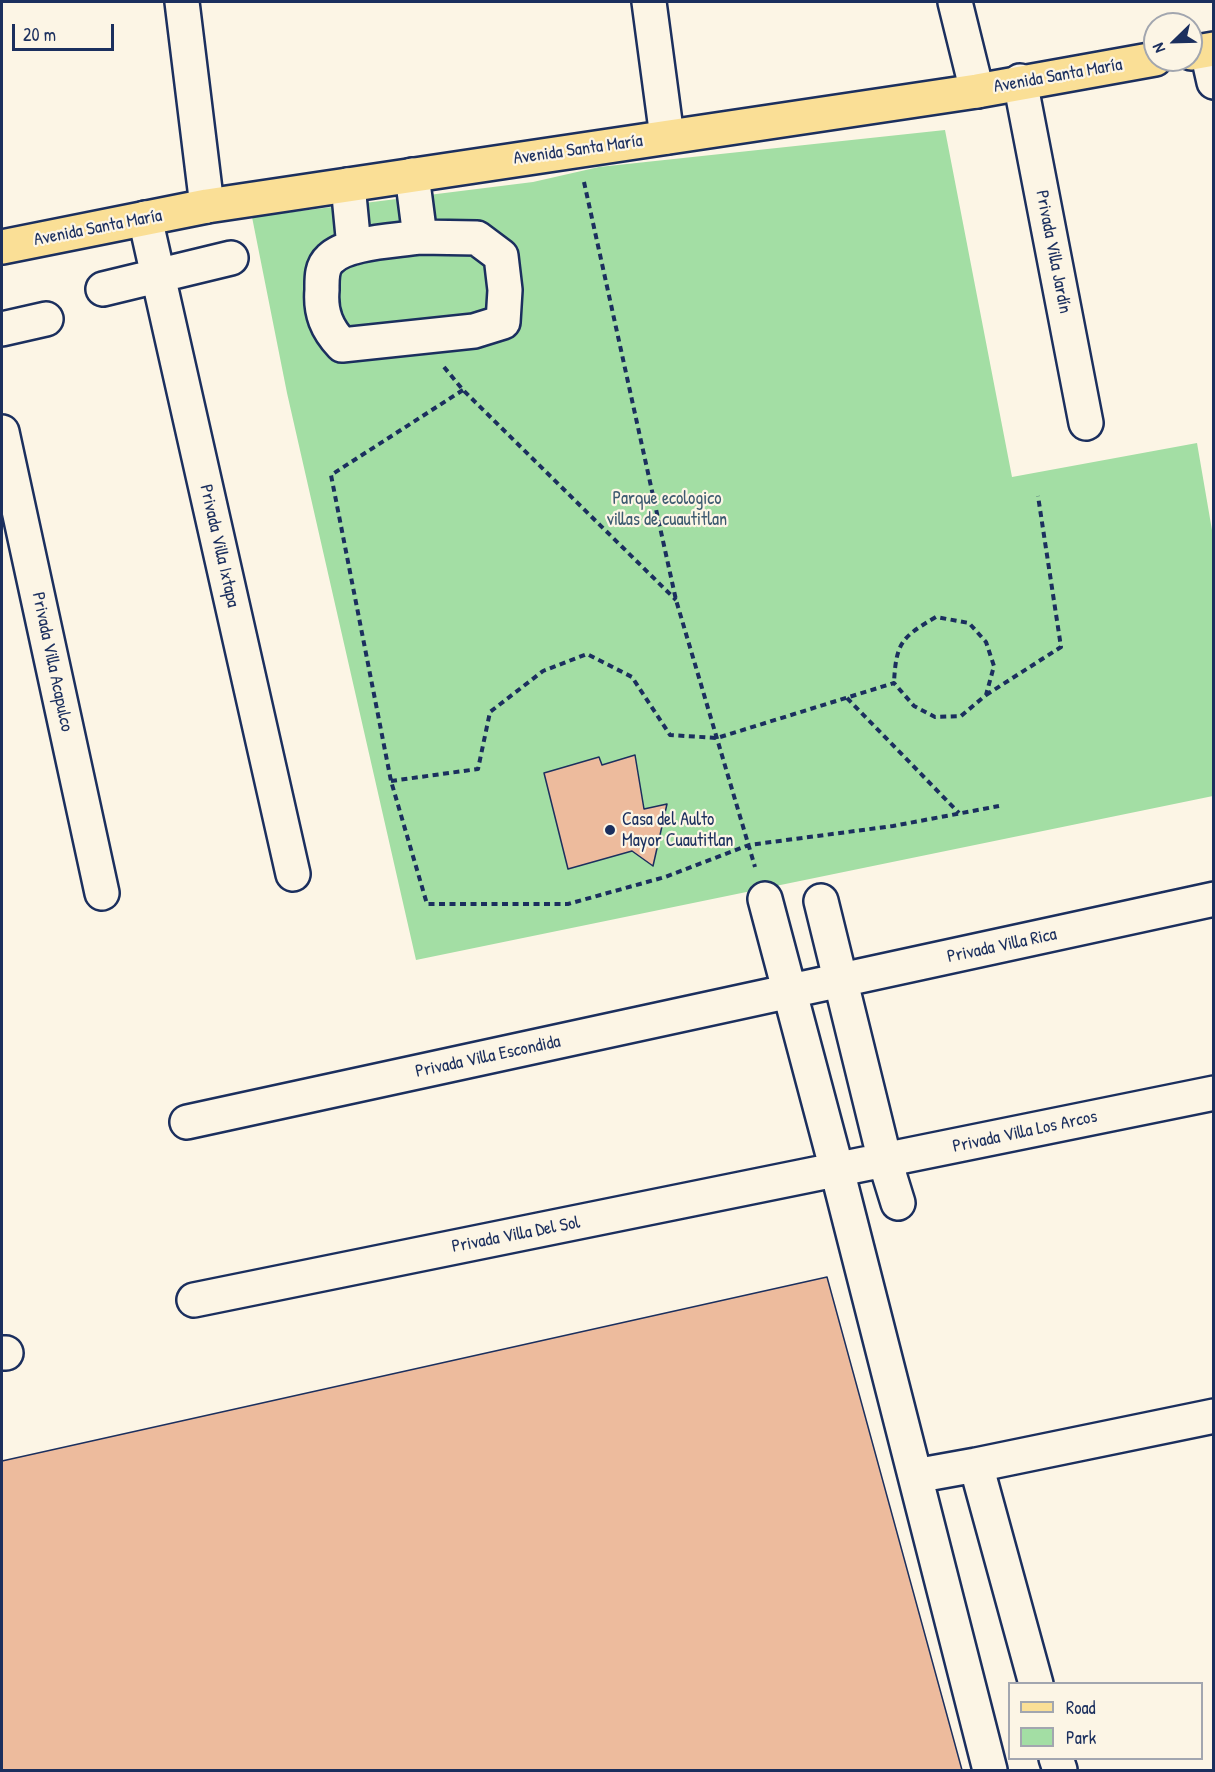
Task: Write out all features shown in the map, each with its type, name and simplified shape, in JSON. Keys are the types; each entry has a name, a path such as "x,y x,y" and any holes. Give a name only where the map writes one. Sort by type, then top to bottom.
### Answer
{"main road":[{"name":"Avenida Santa María","path":"2,247 207,206 977,91 1020,81 1143,61"}],"street":[{"path":"182,2 207,206"},
{"path":"650,2 667,137"},
{"path":"955,2 977,91"},
{"path":"1204,51 1214,82"},
{"name":"Privada Villa Jardín","path":"1020,81 1086,423"},
{"path":"412,175 420,237"},
{"path":"348,184 354,247"},
{"name":"Privada Villa Ixtapa","path":"146,218 293,874"},
{"path":"420,237 477,238 501,256 505,290 503,322 474,331 342,345 329,331 321,304 323,269 330,259 354,247 420,237"},
{"path":"103,289 231,258"},
{"path":"2,329 46,319"},
{"name":"Privada Villa Acapulco","path":"2,432 102,893"},
{"path":"765,899 837,1170 990,1770"},
{"name":"Privada Villa Rica","path":"790,993 1214,899"},
{"path":"821,901 885,1161 898,1203"},
{"name":"Privada Villa Escondida","path":"187,1122 790,993"},
{"name":"Privada Villa Los Arcos","path":"837,1170 1214,1093"},
{"name":"Privada Villa Del Sol","path":"194,1300 837,1170"},
{"path":"915,1476 1214,1416"},
{"path":"976,1464 1036,1682"}],"path":[{"path":"577,151 676,600 765,899"},
{"path":"424,336 451,377 463,390 676,600"},
{"path":"463,390 331,475 391,782 427,904 568,904 665,877 749,845 893,825 999,806"},
{"path":"986,696 994,666 986,642 969,623 936,617 906,635 895,659 894,683 914,706 935,717 961,716 986,696 1061,647 1038,496"},
{"path":"391,782 478,769 490,712 543,671 587,654 632,677 670,735 717,738 894,683"},
{"path":"847,698 959,813"}],"green space":[{"name":"Parque ecologico villas de cuautitlan","path":"945,130 1012,477 1197,443 1213,536 1213,796 416,960 287,393 252,217 533,182 599,167"}],"building":[{"name":"Casa del Aulto Mayor Cuautitlan","path":"635,755 644,809 667,804 653,866 632,851 568,869 544,773 599,757 602,765"},
{"path":"827,1277 962,1770 2,1770 2,1461"}],"place":[{"name":"Casa del Aulto Mayor Cuautitlan","path":"610,830"}]}
